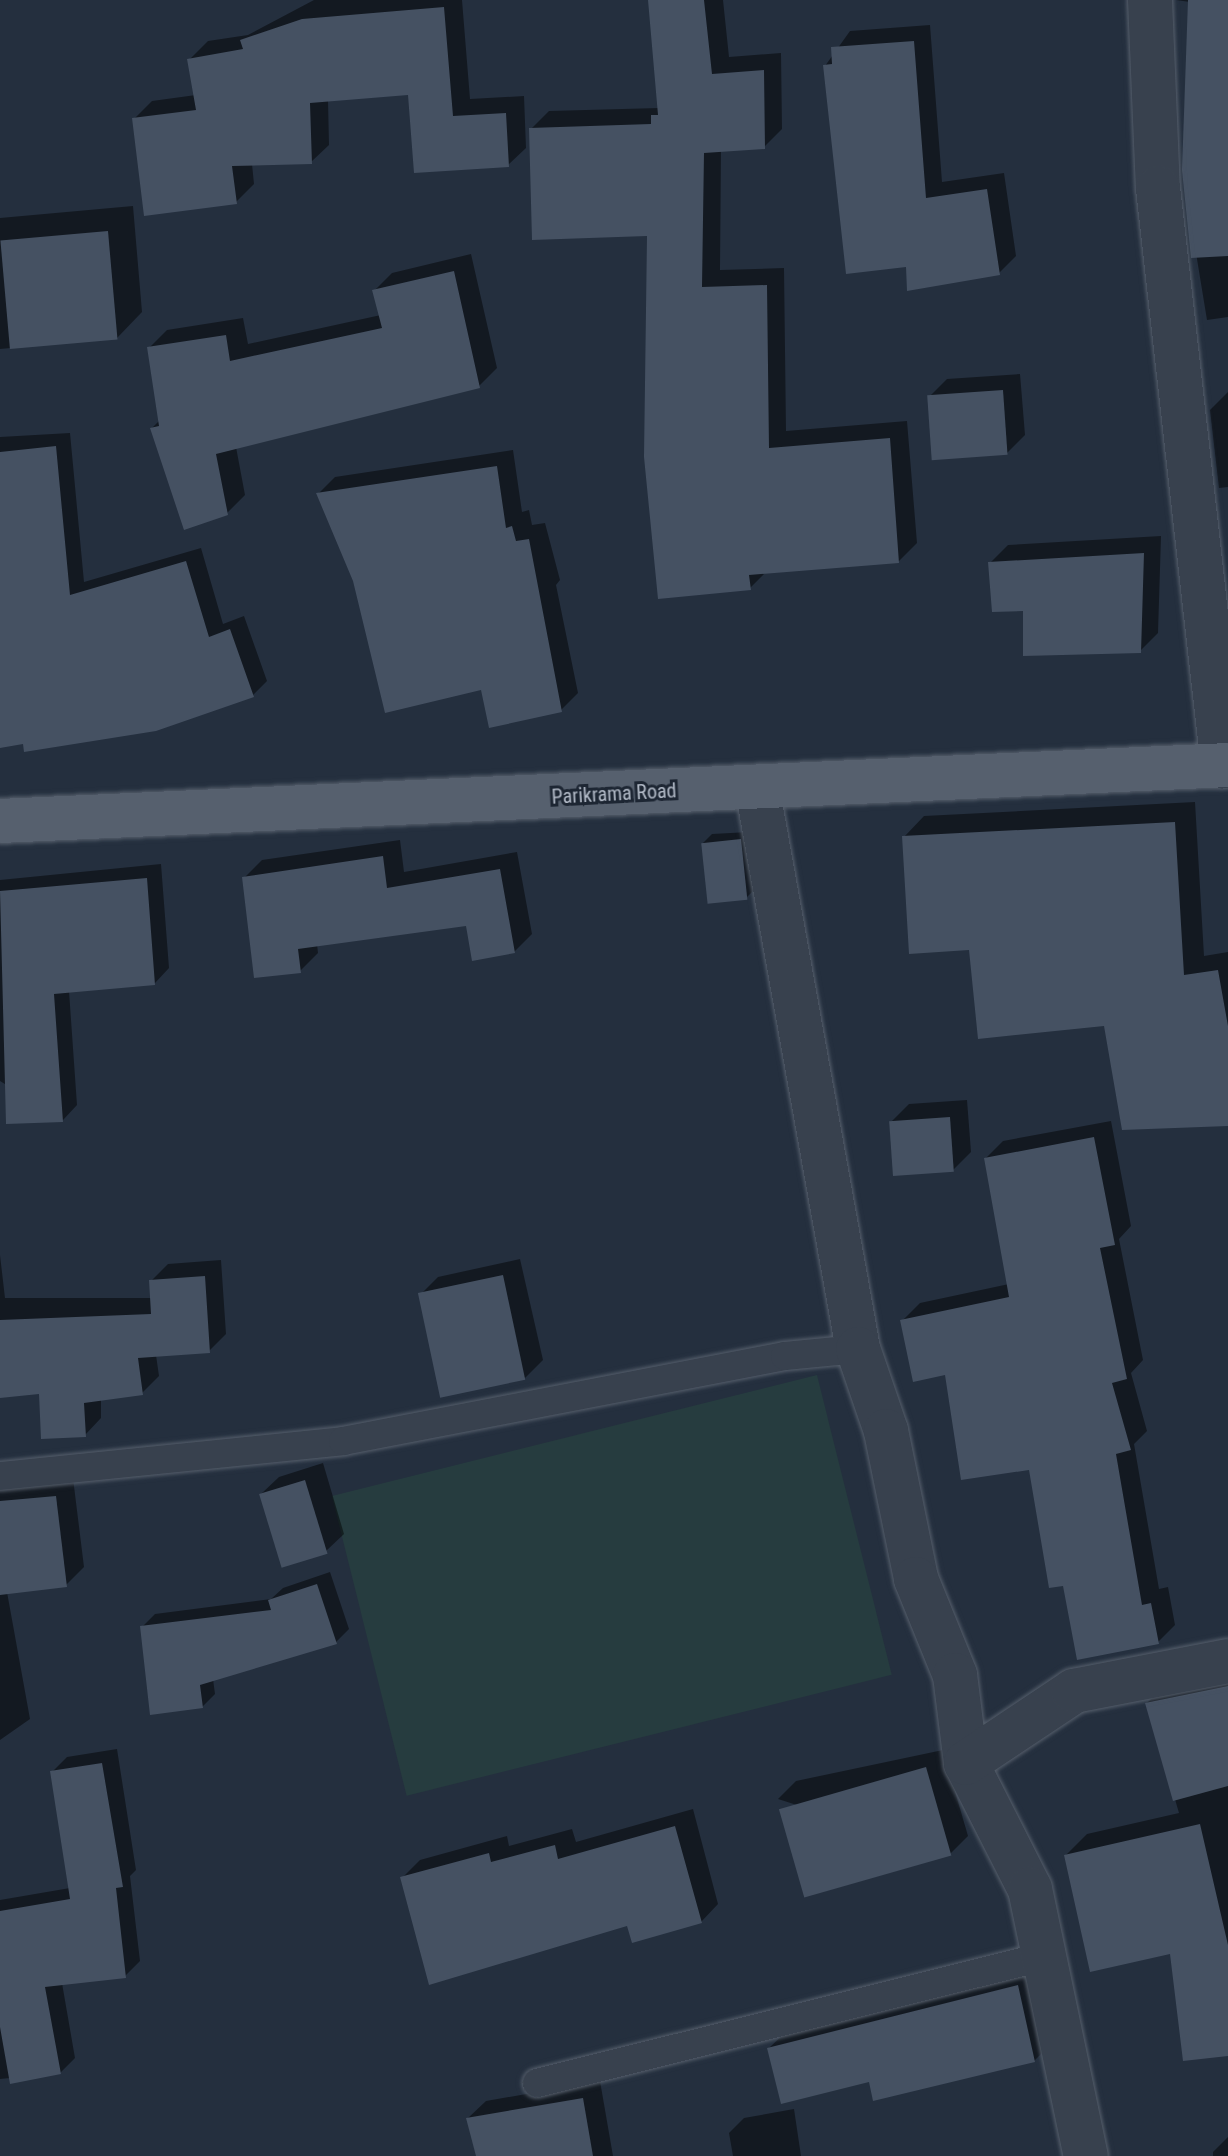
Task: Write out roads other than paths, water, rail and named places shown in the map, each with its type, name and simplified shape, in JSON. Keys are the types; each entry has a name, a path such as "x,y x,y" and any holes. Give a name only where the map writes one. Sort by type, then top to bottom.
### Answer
{"main road":[{"name":"Parikrama Road","path":"0,821 1225,766"}],"street":[{"path":"1150,0 1158,188 1225,766"},
{"path":"757,787 858,1349 886,1431 916,1579 955,1675 966,1763 1030,1889 1086,2156"},
{"path":"966,1763 1074,1691 1228,1661"}],"lane":[{"path":"0,1476 343,1441 858,1349"},
{"path":"537,2083 1046,1956"}]}
